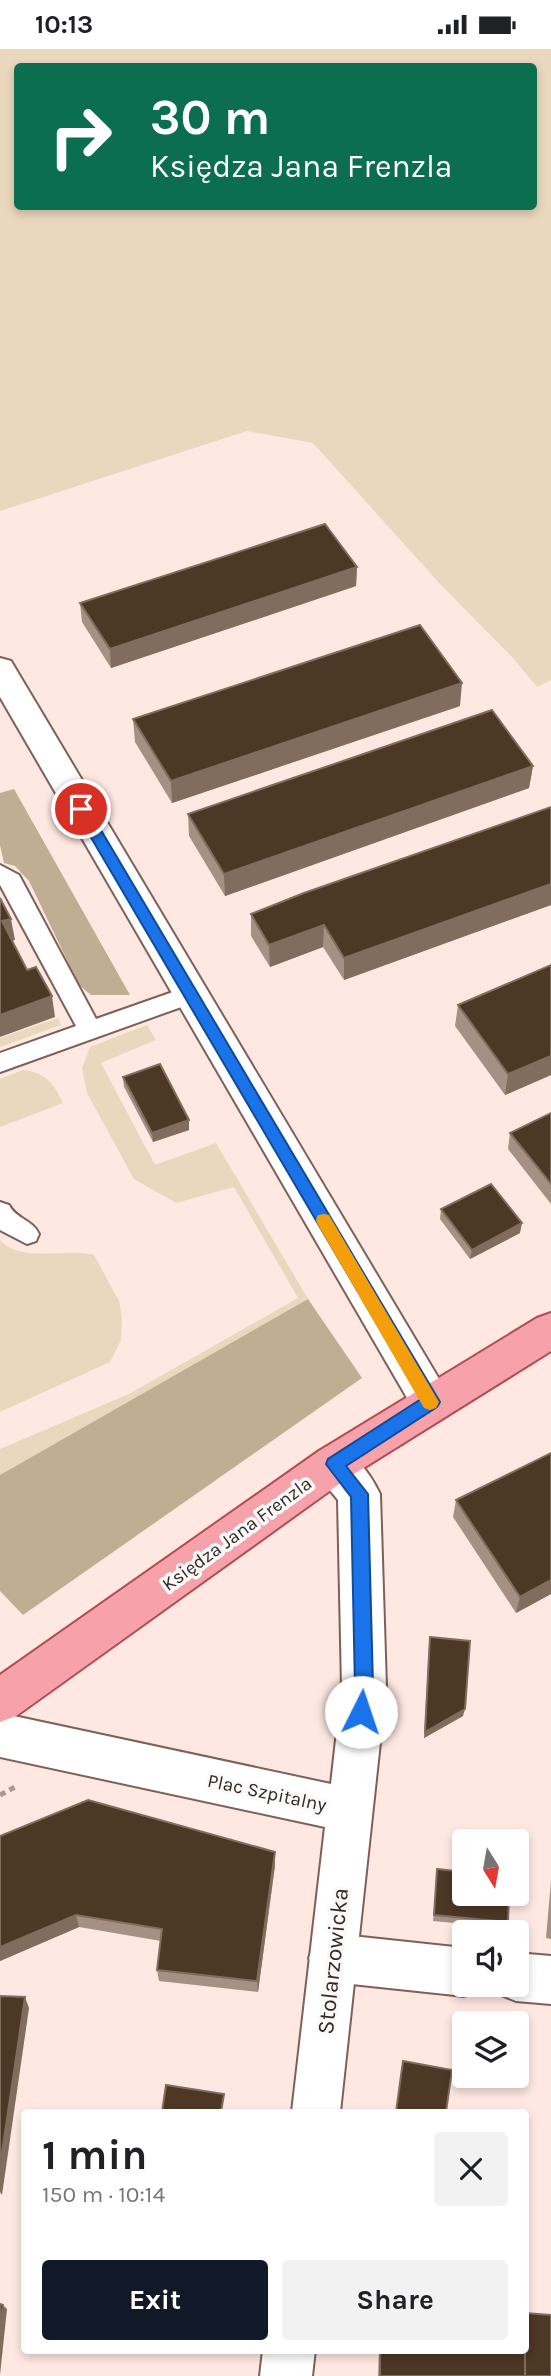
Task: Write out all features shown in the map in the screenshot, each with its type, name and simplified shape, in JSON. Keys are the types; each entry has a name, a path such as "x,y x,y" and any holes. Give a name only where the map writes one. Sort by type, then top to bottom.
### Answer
{"main road":[{"name":"Księdza Jana Frenzla","path":"0,1701 334,1464 551,1330"}],"street":[{"path":"0,669 431,1402"},
{"name":"Plac Szpitalny","path":"0,1735 349,1810 364,1687 359,1494 334,1464"},
{"name":"Stolarzowicka","path":"316,2109 349,1810"},
{"path":"333,1958 452,1971"},
{"path":"529,1978 551,1980"},
{"path":"286,2376 289,2354"}],"lane":[{"path":"0,873 11,881 90,1030"},
{"path":"0,1063 190,995"},
{"path":"0,1212 4,1220 27,1234"}],"shaded area":[{"path":"0,49 551,49 551,680 537,687 313,443 247,431 0,511"},
{"path":"14,789 130,995 91,995 79,985 29,881 15,866 4,863 0,845 0,793"},
{"path":"58,1018 61,1025 0,1047 0,1038"},
{"path":"147,1025 156,1040 101,1063 155,1165 216,1143 308,1299 0,1475 0,1449 129,1394 298,1298 234,1187 176,1203 134,1179 87,1093 82,1068 90,1047"},
{"path":"23,1070 37,1073 48,1080 63,1103 0,1127 0,1079"},
{"path":"0,1240 9,1247 32,1253 94,1255 119,1301 122,1319 121,1340 110,1362 0,1412"},
{"path":"308,1299 362,1378 23,1615 0,1591 0,1475"}],"building":[{"path":"325,524 357,567 110,649 80,603"},
{"path":"420,625 462,683 171,781 133,719"},
{"path":"492,710 533,766 224,874 188,814"},
{"path":"551,807 551,884 344,958 324,925 269,945 251,914 304,893"},
{"path":"0,898 11,919 2,921 27,970 36,967 52,996 0,1015"},
{"path":"551,965 551,1056 508,1074 458,1005"},
{"path":"160,1064 189,1120 152,1133 123,1077"},
{"path":"551,1113 551,1184 510,1133"},
{"path":"491,1184 522,1223 472,1250 441,1209"},
{"path":"551,1453 551,1580 520,1597 456,1500"},
{"path":"430,1637 470,1641 465,1709 425,1732"},
{"path":"88,1800 275,1852 257,1981 157,1970 162,1929 76,1915 0,1947 0,1836"},
{"path":"437,1869 452,1871 452,1906 509,1906 508,1920 434,1915"},
{"path":"0,1996 25,1997 0,2166"},
{"path":"403,2061 452,2070 446,2109 396,2109"},
{"path":"166,2085 224,2094 222,2109 162,2109"},
{"path":"0,2304 3,2305 0,2332"},
{"path":"529,2313 551,2315 551,2376 525,2376 525,2354 529,2354"},
{"path":"380,2354 525,2354 525,2376 380,2376"}],"slow traffic":[{"path":"324,1220 430,1402"}],"route":[{"path":"81,809 431,1402 334,1464 359,1494 364,1687 361,1712"}]}
